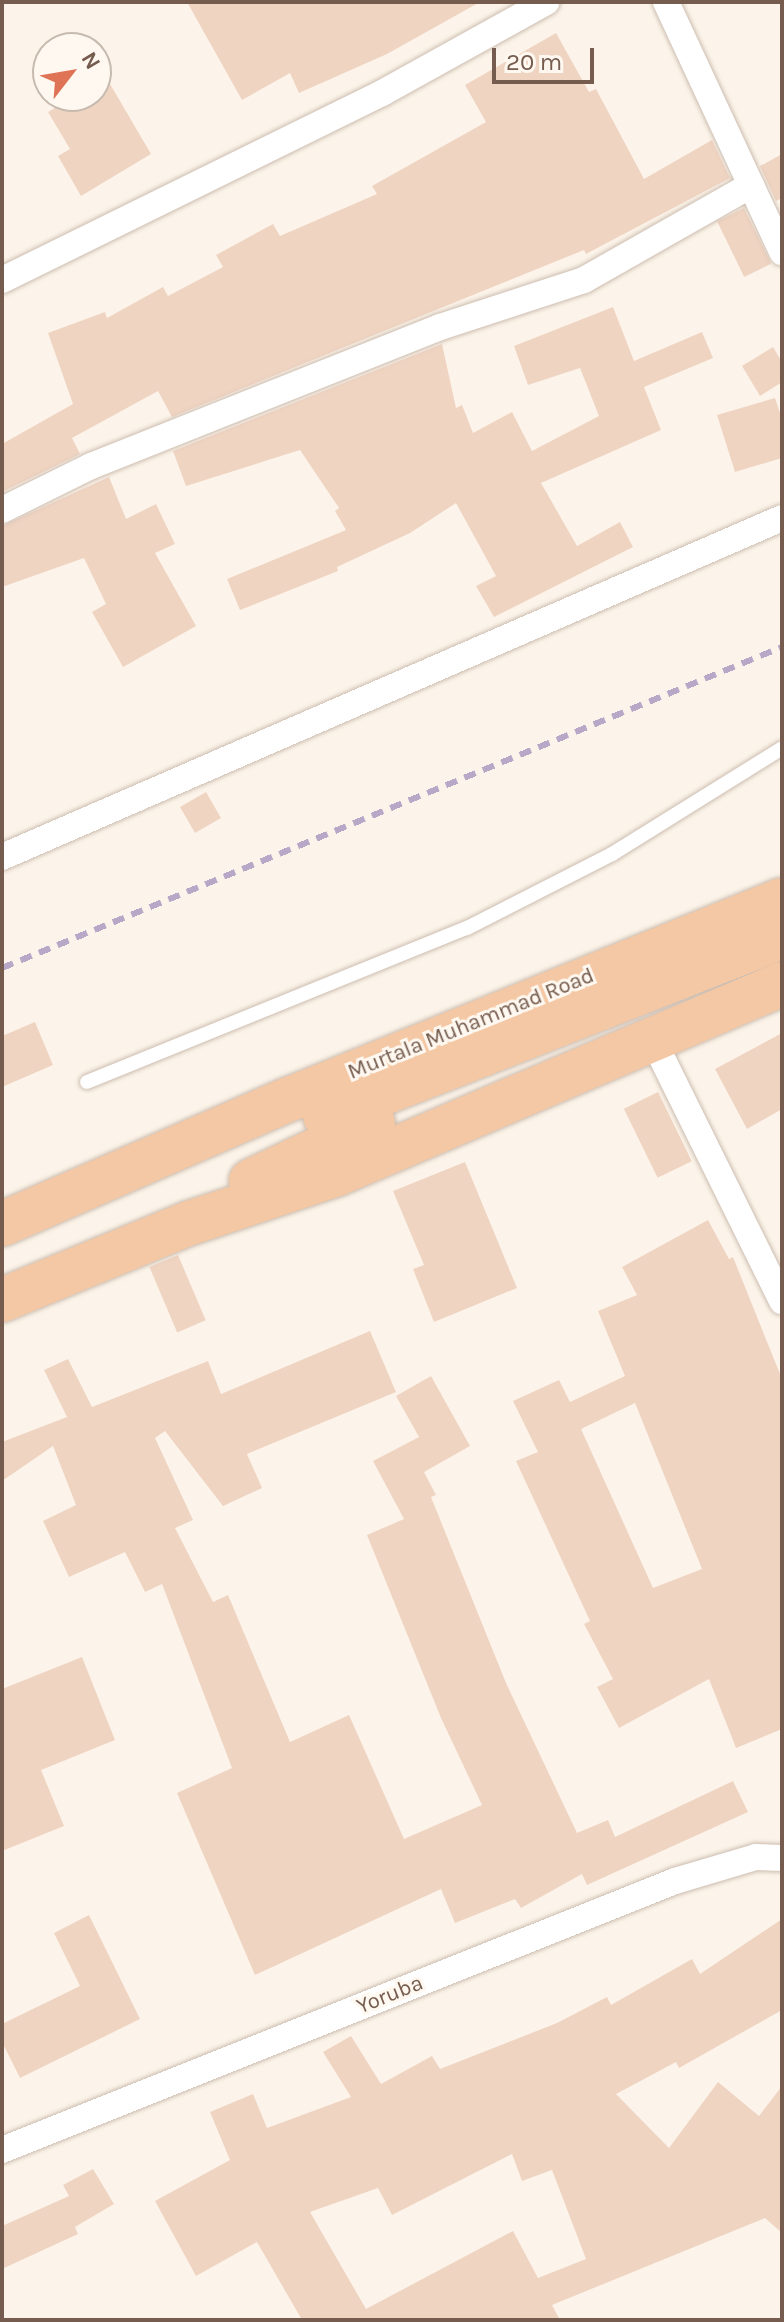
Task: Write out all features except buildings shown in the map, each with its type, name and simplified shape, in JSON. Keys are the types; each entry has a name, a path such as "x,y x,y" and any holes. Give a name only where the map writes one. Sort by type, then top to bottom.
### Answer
{"highway":[{"name":"Murtala Muhammad Road","path":"2,1224 165,1158 290,1099 782,900"},
{"name":"Murtala Muhammad Road","path":"190,1223 309,1149 496,1062 782,937"},
{"name":"Murtala Muhammad Road","path":"165,1158 239,1145 496,1062 782,960"},
{"name":"Murtala Muhammad Road","path":"2,1300 190,1223 337,1174 651,1036 782,984"}],"street":[{"path":"2,280 382,93 546,2"},
{"path":"666,2 782,252"},
{"path":"2,510 91,466 440,327 584,280 751,185"},
{"path":"2,857 782,518"},
{"path":"651,1036 782,1301"},
{"name":"Yoruba","path":"2,2150 675,1881 756,1857 782,1858"}],"lane":[{"path":"87,1082 467,928 612,854 782,748"}],"railway":[{"path":"2,968 782,647"}]}
